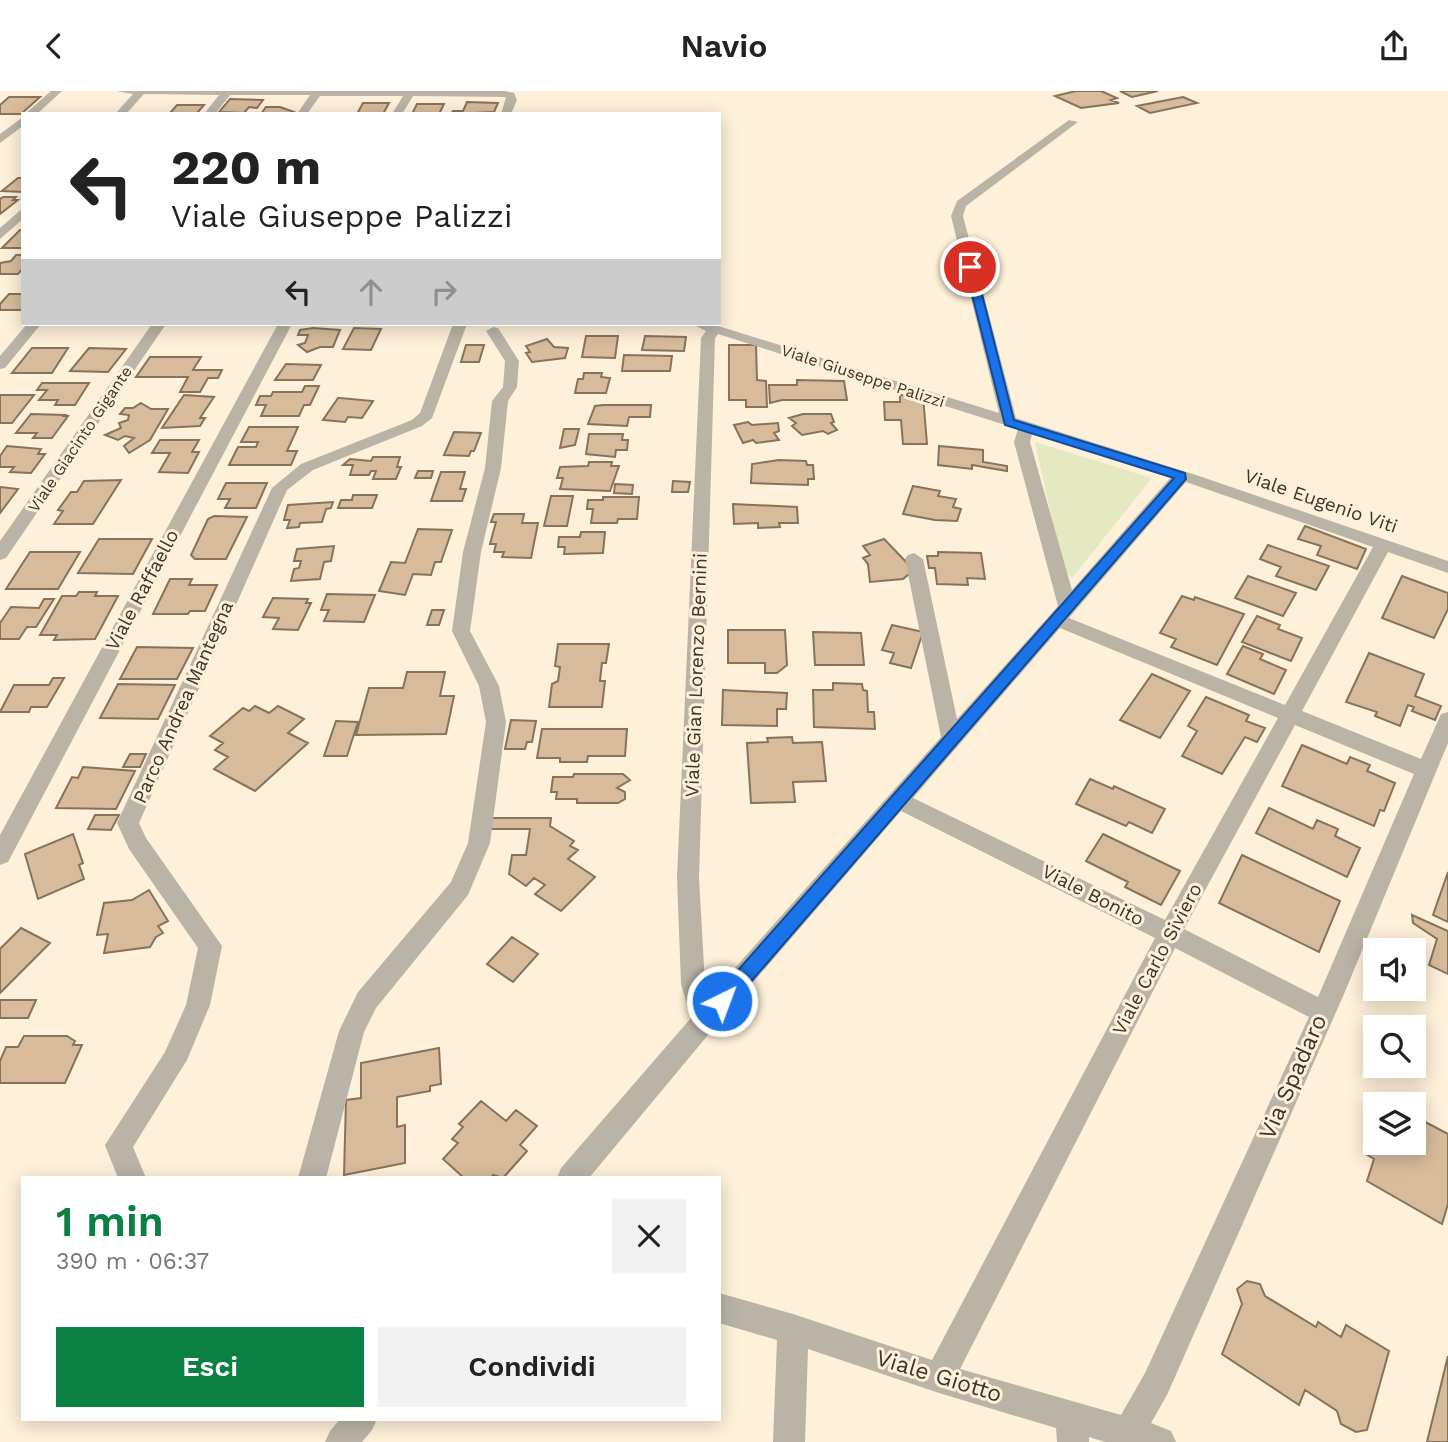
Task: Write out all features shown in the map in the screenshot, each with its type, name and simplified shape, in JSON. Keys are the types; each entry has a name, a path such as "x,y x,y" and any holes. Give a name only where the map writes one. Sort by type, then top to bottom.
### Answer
{"street":[{"path":"32,112 57,91"},
{"path":"121,91 505,93 512,98 507,112"},
{"path":"122,112 141,91"},
{"path":"303,112 317,92"},
{"path":"211,112 226,93"},
{"path":"398,112 410,93"},
{"path":"0,140 21,122"},
{"path":"1009,422 957,216 961,204 1073,122"},
{"path":"0,235 21,214"},
{"path":"0,365 32,326"},
{"name":"Viale Giacinto Gigante","path":"0,554 158,326"},
{"name":"Viale Raffaello","path":"0,856 284,326"},
{"name":"Parco Andrea Mantegna","path":"131,1176 119,1146 174,1061 198,1006 211,946 137,843 128,823 281,488 307,467 416,423 427,415 459,326"},
{"name":"Viale Giuseppe Palizzi","path":"707,326 1181,475"},
{"name":"Viale Gian Lorenzo Bernini","path":"704,1021 693,984 688,878 707,326"},
{"path":"313,1176 352,1031 367,1000 460,888 479,843 496,722 489,686 461,631 472,552 493,468 500,401 510,387 512,361 493,331"},
{"path":"1026,428 1021,442 1062,613"},
{"path":"573,1176 704,1021 900,801 1181,475"},
{"name":"Viale Eugenio Viti","path":"1181,475 1448,566"},
{"name":"Viale Carlo Siviero","path":"939,1378 1169,935 1383,544"},
{"path":"914,559 952,741"},
{"path":"1062,613 1290,715 1426,770"},
{"name":"Via Spadaro","path":"1129,1432 1156,1384 1448,719"},
{"name":"Viale Bonito","path":"900,801 1047,871 1322,1011"},
{"name":"Viale Giotto","path":"721,1309 793,1329 939,1378 1072,1429 1129,1432 1160,1442"},
{"path":"789,1442 793,1329"},
{"path":"341,1442 359,1421"}],"green space":[{"path":"1035,442 1152,478 1072,578 1063,569"}],"building":[{"path":"1076,91 1101,91 1117,98 1111,100 1119,103 1081,108 1055,96"},
{"path":"1120,91 1158,91 1132,97"},
{"path":"9,97 40,97 21,114 0,114 0,105"},
{"path":"1183,97 1197,103 1150,113 1137,106"},
{"path":"230,99 263,100 257,108 249,107 245,112 219,112"},
{"path":"467,102 498,103 494,112 452,112 463,111"},
{"path":"363,103 389,103 384,112 358,112"},
{"path":"417,104 444,104 440,112 413,112"},
{"path":"177,105 204,105 198,112 171,112"},
{"path":"266,107 280,107 294,112 262,112"},
{"path":"18,178 21,178 21,192 2,191"},
{"path":"16,197 13,200 18,200 0,214 0,199"},
{"path":"20,230 21,230 21,248 2,248"},
{"path":"16,255 21,255 21,270 18,274 0,274 0,263 11,261"},
{"path":"9,294 21,294 21,310 0,310 0,304"},
{"path":"354,328 381,329 371,350 343,349"},
{"path":"300,330 340,330 333,347 320,347 307,352 298,345 305,343 308,335 298,335"},
{"path":"586,336 618,336 615,358 582,357"},
{"path":"645,336 686,337 684,351 642,350"},
{"path":"547,339 554,347 568,348 565,358 532,362 526,353 530,352 526,346"},
{"path":"466,345 484,345 479,362 461,362"},
{"path":"729,345 756,345 757,380 766,381 767,407 746,407 746,400 729,400"},
{"path":"32,348 68,348 52,373 12,373"},
{"path":"89,348 126,349 108,372 70,371"},
{"path":"624,355 672,356 670,371 622,371"},
{"path":"150,357 201,357 193,370 222,370 218,378 208,378 200,392 180,392 188,377 136,377"},
{"path":"286,364 321,365 313,380 275,380"},
{"path":"584,373 602,373 601,377 610,378 606,393 575,393 578,379 583,379"},
{"path":"797,380 844,381 847,400 782,400 770,403 769,385 797,385"},
{"path":"42,383 89,383 75,405 55,405 58,400 39,400 47,390 37,390"},
{"path":"305,386 319,386 310,405 304,405 299,416 261,416 266,405 256,405 260,396 271,396 273,392 302,392"},
{"path":"0,395 34,395 12,423 0,423"},
{"path":"184,395 214,397 200,418 205,418 200,426 162,428"},
{"path":"900,395 923,396 927,444 903,444 901,420 885,420 884,402 900,402"},
{"path":"338,398 373,401 362,418 348,417 345,422 323,420"},
{"path":"141,403 151,409 168,409 150,440 129,453 124,446 134,438 125,436 118,440 105,435 121,428 119,423 128,420 129,415 120,414 125,408 133,408"},
{"path":"651,405 650,417 629,417 627,426 588,424 595,406"},
{"path":"31,414 68,416 52,438 33,438 37,433 16,433"},
{"path":"803,414 831,414 834,422 831,423 837,430 828,434 823,431 802,435 792,426 796,423 789,418"},
{"path":"748,422 752,425 778,423 779,431 774,433 779,440 756,443 753,440 743,443 734,425"},
{"path":"249,427 298,427 287,451 297,451 291,465 229,465 238,447 256,447 258,442 241,442"},
{"path":"564,429 579,429 575,445 560,448"},
{"path":"454,432 481,433 474,451 471,451 469,456 444,455"},
{"path":"589,434 623,434 622,440 628,440 627,450 616,450 615,457 586,454"},
{"path":"160,440 199,440 192,452 199,452 188,473 159,472 170,453 152,453"},
{"path":"7,446 41,449 38,454 45,454 31,473 10,472 14,467 0,467 0,456"},
{"path":"939,446 983,450 983,462 1007,466 1007,471 972,465 972,469 938,465"},
{"path":"373,457 400,457 397,467 401,467 396,479 373,479 376,471 371,471 369,475 350,475 353,465 343,465 350,459 371,461"},
{"path":"779,460 806,461 807,465 813,465 814,479 808,479 808,485 751,483 752,464"},
{"path":"589,462 612,462 611,466 619,466 610,491 560,489 563,478 557,478 560,467 588,466"},
{"path":"418,471 433,471 431,478 415,478"},
{"path":"441,472 465,472 460,489 466,489 462,501 431,501"},
{"path":"121,480 93,524 54,524 63,511 58,510 71,492 77,492 84,481"},
{"path":"673,481 690,482 688,492 672,492"},
{"path":"226,483 267,483 256,508 225,508 230,499 218,499"},
{"path":"615,484 633,485 632,494 614,493"},
{"path":"913,486 940,491 938,496 956,499 953,507 961,509 957,521 903,514"},
{"path":"0,487 18,489 0,513"},
{"path":"353,495 377,495 372,508 338,508 341,500 352,500"},
{"path":"551,496 573,496 567,526 544,526"},
{"path":"603,497 639,497 637,519 618,519 617,523 591,523 593,509 587,509 588,500 603,500"},
{"path":"333,502 331,508 326,509 322,522 300,523 299,527 287,528 290,520 284,520 288,505"},
{"path":"733,504 797,507 798,523 779,523 780,527 758,528 758,523 734,524"},
{"path":"494,514 524,514 522,523 538,523 531,558 502,557 504,552 494,552 496,544 490,544 496,522 491,522"},
{"path":"214,516 247,517 226,559 195,559 191,555 208,519"},
{"path":"1305,526 1366,549 1357,569 1317,555 1321,546 1298,539"},
{"path":"418,529 452,530 441,562 435,562 431,575 413,574 405,595 379,591 391,562 405,563"},
{"path":"581,532 605,532 603,553 564,554 565,547 558,547 559,537 580,537"},
{"path":"99,539 152,539 133,574 78,573"},
{"path":"884,539 909,565 909,574 903,579 870,582 868,564 863,558 870,555 863,546"},
{"path":"1268,545 1329,566 1316,590 1276,576 1281,567 1260,559"},
{"path":"334,546 331,561 324,562 320,579 291,581 294,569 299,568 301,561 294,561 297,549"},
{"path":"30,552 80,552 58,589 6,589"},
{"path":"938,552 981,553 985,579 967,578 968,585 937,584 935,568 929,568 927,556 938,556"},
{"path":"1248,576 1296,593 1283,616 1235,598"},
{"path":"1402,576 1448,593 1448,609 1434,638 1382,618"},
{"path":"170,579 192,579 189,585 217,585 205,611 153,614"},
{"path":"79,592 97,592 95,596 118,596 95,639 54,640 57,635 40,635 62,596 76,596"},
{"path":"327,594 375,595 364,622 324,621 329,610 321,610"},
{"path":"1182,596 1194,600 1195,597 1244,614 1217,665 1171,647 1176,639 1160,633"},
{"path":"273,598 308,599 306,603 311,603 298,630 273,629 279,618 263,617"},
{"path":"44,599 54,599 36,627 27,627 19,639 0,639 0,623 11,607 39,608"},
{"path":"432,610 444,610 439,625 427,625"},
{"path":"1257,616 1280,625 1278,629 1302,638 1291,661 1242,642"},
{"path":"892,625 923,632 911,668 890,663 894,653 882,650"},
{"path":"728,630 785,630 787,665 777,673 765,673 765,663 728,663"},
{"path":"813,632 861,633 864,665 815,665"},
{"path":"558,644 609,644 606,663 602,663 600,681 605,681 602,707 549,707 552,684 558,681 560,667 555,666"},
{"path":"1243,646 1263,654 1260,659 1286,670 1274,694 1227,674"},
{"path":"137,647 193,648 177,679 120,679"},
{"path":"1369,653 1424,674 1415,696 1441,706 1435,720 1412,711 1414,707 1408,705 1400,726 1375,716 1377,712 1346,702"},
{"path":"407,672 445,672 440,696 454,696 446,734 356,735 369,688 403,688"},
{"path":"1152,674 1190,691 1160,738 1120,720"},
{"path":"53,678 64,678 47,707 31,707 29,712 0,712 14,685 49,685"},
{"path":"833,683 862,684 863,690 867,691 868,712 874,712 875,729 814,727 813,690 833,690"},
{"path":"118,684 175,685 158,719 100,718"},
{"path":"723,690 787,693 786,709 777,709 777,726 722,725"},
{"path":"1206,697 1249,715 1246,721 1265,728 1257,742 1245,737 1222,774 1182,756 1197,731 1188,726"},
{"path":"255,706 269,713 278,706 304,719 288,733 308,743 255,791 214,769 228,757 215,750 223,743 210,736 243,708 249,711"},
{"path":"511,720 536,721 532,742 527,742 525,749 505,749"},
{"path":"336,721 358,722 347,756 324,756"},
{"path":"542,729 627,729 625,756 588,756 587,762 560,762 560,758 537,758"},
{"path":"792,737 793,743 822,742 826,781 793,782 795,802 751,803 747,743 768,742 767,738"},
{"path":"1302,745 1347,764 1350,757 1370,765 1367,771 1395,783 1384,811 1380,810 1374,826 1282,786"},
{"path":"130,754 146,754 140,767 123,767"},
{"path":"83,767 135,771 116,809 56,808 72,777 78,778"},
{"path":"574,774 623,774 630,780 617,788 625,792 625,799 618,803 577,803 577,799 556,799 557,792 551,792 553,777 573,777"},
{"path":"1090,779 1113,789 1114,786 1165,809 1152,833 1129,822 1126,826 1076,804"},
{"path":"1269,808 1313,829 1317,820 1338,829 1335,836 1360,848 1347,877 1256,833"},
{"path":"95,815 119,815 111,830 88,829"},
{"path":"491,818 551,818 550,826 574,841 570,846 578,850 568,859 595,877 561,911 535,894 545,885 534,878 526,886 509,874 512,855 526,855 530,829 490,829"},
{"path":"73,834 83,863 79,865 84,879 38,899 25,854"},
{"path":"1103,834 1180,871 1161,905 1125,887 1128,882 1086,861"},
{"path":"1242,855 1340,901 1319,952 1219,903"},
{"path":"1448,872 1448,922 1433,915"},
{"path":"149,890 168,921 158,926 163,933 156,937 150,947 104,953 108,934 97,935 104,903 132,900"},
{"path":"1412,915 1448,931 1448,974 1429,965 1437,939 1413,923"},
{"path":"21,928 50,943 0,993 0,949"},
{"path":"512,937 538,954 513,982 487,964"},
{"path":"0,1000 36,1000 28,1018 0,1018"},
{"path":"24,1036 67,1036 75,1041 73,1045 82,1045 65,1083 0,1083 0,1061 6,1047 18,1047"},
{"path":"439,1048 441,1084 430,1086 430,1091 397,1097 397,1127 405,1125 405,1163 344,1175 346,1100 361,1098 361,1063"},
{"path":"481,1101 506,1121 516,1110 537,1126 520,1145 527,1151 505,1176 462,1176 443,1159 458,1143 452,1139 463,1127 459,1124"},
{"path":"1426,1122 1448,1134 1448,1204 1442,1224 1367,1181 1374,1159 1368,1155 1426,1155"},
{"path":"1247,1281 1260,1284 1265,1296 1316,1327 1318,1322 1341,1337 1346,1325 1389,1351 1367,1430 1356,1432 1341,1424 1337,1411 1305,1390 1299,1405 1222,1354 1242,1304 1237,1289"},
{"path":"1448,1356 1448,1442 1427,1442"}],"route":[{"path":"722,1001 1180,479 1181,475 1009,422 970,267"}]}
